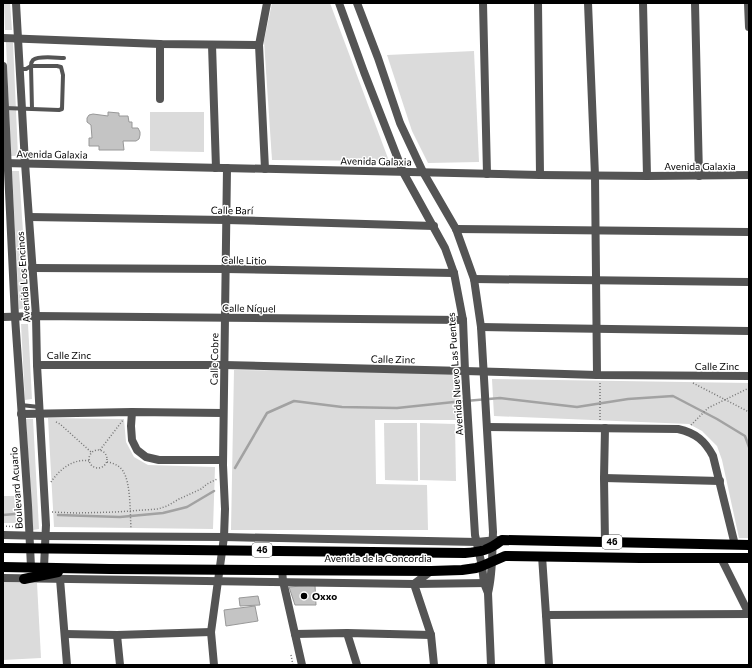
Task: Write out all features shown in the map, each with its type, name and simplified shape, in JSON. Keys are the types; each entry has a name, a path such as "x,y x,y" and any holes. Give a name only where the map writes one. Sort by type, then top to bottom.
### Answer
{"main road":[{"name":"Avenida de la Concordia","path":"3,548 465,553 478,547 496,543 605,542 749,545"},
{"name":"Avenida de la Concordia","path":"3,567 431,571 462,570 482,566 504,556 749,558"},
{"path":"24,579 76,568"}],"street":[{"name":"Avenida Los Encinos","path":"16,3 25,163 36,316 39,411 45,504 46,536 44,567"},
{"path":"265,169 259,45 267,3"},
{"name":"Avenida Nuevo Las Puentes","path":"340,3 364,72 403,172 446,248 454,273 463,320 475,535 487,583"},
{"path":"357,3 378,58 400,123 423,172 456,230 474,279 481,327 496,543 487,583 491,665"},
{"path":"483,3 487,174"},
{"path":"538,3 540,175"},
{"path":"588,3 595,176 595,280 599,376"},
{"path":"643,3 647,176"},
{"path":"695,3 699,176"},
{"path":"748,3 749,27"},
{"path":"3,38 160,44 259,45"},
{"path":"160,44 160,99"},
{"path":"212,45 216,168"},
{"name":"Boulevard Acuario","path":"3,66 5,163 31,567"},
{"name":"Avenida Galaxia","path":"5,163 595,176 749,175"},
{"name":"Calle Cobre","path":"214,665 211,632 221,569 225,509 223,413 227,168"},
{"name":"Calle Barí","path":"29,217 226,220 434,226"},
{"path":"456,230 749,232"},
{"name":"Calle Litio","path":"32,268 454,273"},
{"path":"474,279 749,282"},
{"name":"Calle Níquel","path":"3,317 36,316 463,320"},
{"path":"481,327 749,331"},
{"name":"Calle Zinc","path":"37,365 224,365 465,370 599,376 749,376"},
{"path":"21,414 39,411 129,414 223,413"},
{"path":"129,414 132,440 137,450 146,457 159,460 223,460"},
{"path":"487,427 678,429 693,434 705,443 714,456 735,545"},
{"path":"605,428 605,542"},
{"path":"604,478 720,482"},
{"name":"Avenida de la Concordia","path":"3,535 224,537 478,547"},
{"path":"542,556 549,665"},
{"path":"546,615 749,614 721,558"},
{"path":"282,570 283,581 302,665"},
{"path":"414,584 431,571"},
{"path":"3,578 414,584 487,583"},
{"path":"60,579 67,665"},
{"path":"414,584 431,635 434,665"},
{"path":"65,634 118,635 211,632"},
{"path":"295,634 347,633 431,635"},
{"path":"347,633 357,665"},
{"path":"118,635 120,665"}],"lane":[{"path":"32,109 31,63 38,57 64,58"},
{"path":"5,108 61,110 63,75 61,67 31,66 26,69 20,69"},
{"path":"21,405 39,411"}],"path":[{"path":"599,376 601,397 600,414"},
{"path":"692,383 749,412"},
{"path":"694,422 708,408 749,388"},
{"path":"100,450 129,414"},
{"path":"54,420 91,452"},
{"path":"100,450 105,453 107,462 103,467 97,468 92,466 89,461 91,452 100,450"},
{"path":"49,478 49,486 54,478 71,463 80,460 89,461"},
{"path":"107,462 117,465 122,469 125,475 131,512 132,530"},
{"path":"50,512 131,512 158,509 201,489 212,481 221,477"},
{"path":"3,526 20,526 19,506"},
{"path":"290,650 293,665"}],"shaded area":[{"path":"4,3 10,3 12,30 5,30"},
{"path":"272,3 330,3 389,161 272,160 264,41"},
{"path":"6,42 13,43 18,156 11,156"},
{"path":"474,51 479,162 428,163 412,131 387,55"},
{"path":"150,112 204,112 204,152 150,151"},
{"path":"12,171 19,171 28,308 19,309"},
{"path":"21,324 28,324 32,399 25,400"},
{"path":"234,370 459,372 459,420 375,420 376,484 427,485 428,530 231,530"},
{"path":"492,379 749,383 749,538 739,538 722,460 717,446 702,431 689,424 494,416"},
{"path":"48,418 124,419 126,442 134,457 148,465 215,467 213,529 54,527"},
{"path":"26,419 33,419 39,529 33,530"},
{"path":"384,423 417,423 418,481 385,480"},
{"path":"420,423 455,424 456,481 420,480"},
{"path":"3,496 15,496 16,523 3,523"},
{"path":"3,582 37,583 41,658 3,660"}],"building":[{"path":"108,112 119,113 119,116 128,116 129,122 132,122 132,128 138,128 140,132 139,139 136,141 123,141 124,150 99,150 99,146 89,146 89,138 92,138 91,125 87,122 87,118 89,115 93,114 108,116"},
{"name":"Oxxo","path":"315,585 316,605 295,605 289,587"},
{"path":"258,596 260,605 240,606 239,598"},
{"path":"255,606 258,621 226,626 224,610"}],"waterway":[{"path":"235,468 267,413 294,401 342,407 397,408 500,398 577,407 628,399 673,396 717,419 745,436 749,447"},
{"path":"58,515 120,517 163,513 187,507 214,491"},
{"path":"3,515 15,514"}],"place":[{"name":"Oxxo","path":"304,596"}]}
